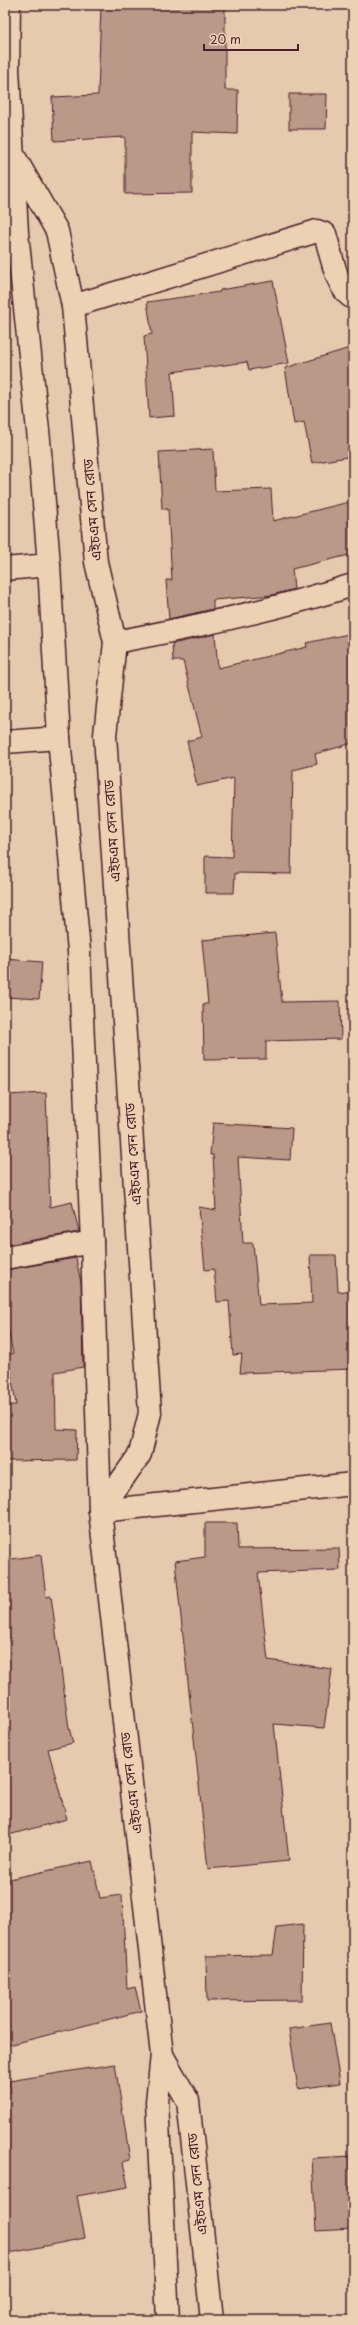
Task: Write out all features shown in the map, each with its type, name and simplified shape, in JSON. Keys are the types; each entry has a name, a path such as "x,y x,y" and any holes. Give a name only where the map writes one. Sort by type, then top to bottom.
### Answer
{"main road":[{"name":"এইচএম সেন রোড","path":"9,5 8,69 13,154 11,233 27,314 49,565 58,738 79,951 92,1242 100,1511 162,2055 157,2102 168,2320"},
{"name":"এইচএম সেন রোড","path":"13,154 57,231 73,306 96,562 115,642 105,734 150,1413 140,1454 100,1511"},
{"path":"73,306 317,231 325,234 341,284 348,295 353,298"},
{"path":"5,569 49,565"},
{"path":"115,642 214,624 287,606 353,585"},
{"path":"5,742 58,738"},
{"path":"5,1258 92,1242"},
{"path":"100,1511 285,1493 353,1484"},
{"name":"এইচএম সেন রোড","path":"162,2055 188,2101 212,2320"}],"building":[{"path":"101,5 225,5 225,90 238,90 237,134 192,132 192,193 125,194 125,137 54,141 52,97 98,95"},
{"path":"289,94 327,94 326,129 289,129"},
{"path":"273,281 289,363 249,370 247,362 172,372 175,416 149,418 144,336 152,334 147,302 220,292 220,290"},
{"path":"353,347 353,456 312,463 304,422 294,424 285,368"},
{"path":"213,449 215,491 271,489 273,521 353,501 353,554 292,569 294,589 272,595 213,600 213,609 169,619 166,580 172,580 168,509 162,509 159,452"},
{"path":"353,633 353,743 315,754 317,764 293,770 291,874 235,873 234,893 205,893 205,856 232,857 234,778 197,786 187,741 202,737 183,661 173,661 172,644 215,634 218,668 307,647 306,643"},
{"path":"275,933 282,1002 340,1001 341,1039 266,1041 266,1059 204,1060 203,1004 208,1004 202,940"},
{"path":"5,959 42,962 39,999 5,997"},
{"path":"46,1093 50,1207 72,1202 79,1232 5,1245 5,1095"},
{"path":"213,1123 292,1128 290,1160 238,1157 243,1243 253,1243 259,1305 312,1303 310,1255 336,1255 338,1292 353,1290 353,1369 240,1373 242,1354 233,1355 229,1301 217,1302 214,1269 205,1270 199,1207 216,1210 213,1155 210,1155"},
{"path":"76,1258 81,1283 83,1367 55,1372 56,1429 77,1430 76,1460 5,1461 5,1405 16,1405 8,1354 13,1354 5,1314 5,1270"},
{"path":"205,1523 237,1523 238,1549 339,1548 340,1570 258,1573 268,1660 332,1669 324,1728 274,1724 289,1861 208,1869 175,1561 205,1557"},
{"path":"41,1555 46,1597 51,1596 69,1728 73,1743 48,1749 67,1819 5,1836 5,1560"},
{"path":"92,1861 100,1898 122,1895 127,1989 135,1987 141,2011 5,2046 5,1880"},
{"path":"303,1924 302,2000 207,2001 206,1956 273,1955 277,1927"},
{"path":"330,2023 340,2083 298,2089 289,2029"},
{"path":"115,2064 130,2160 123,2162 128,2187 77,2196 85,2238 5,2254 5,2093 11,2092 9,2081"},
{"path":"353,2156 353,2229 316,2231 312,2158"}]}
